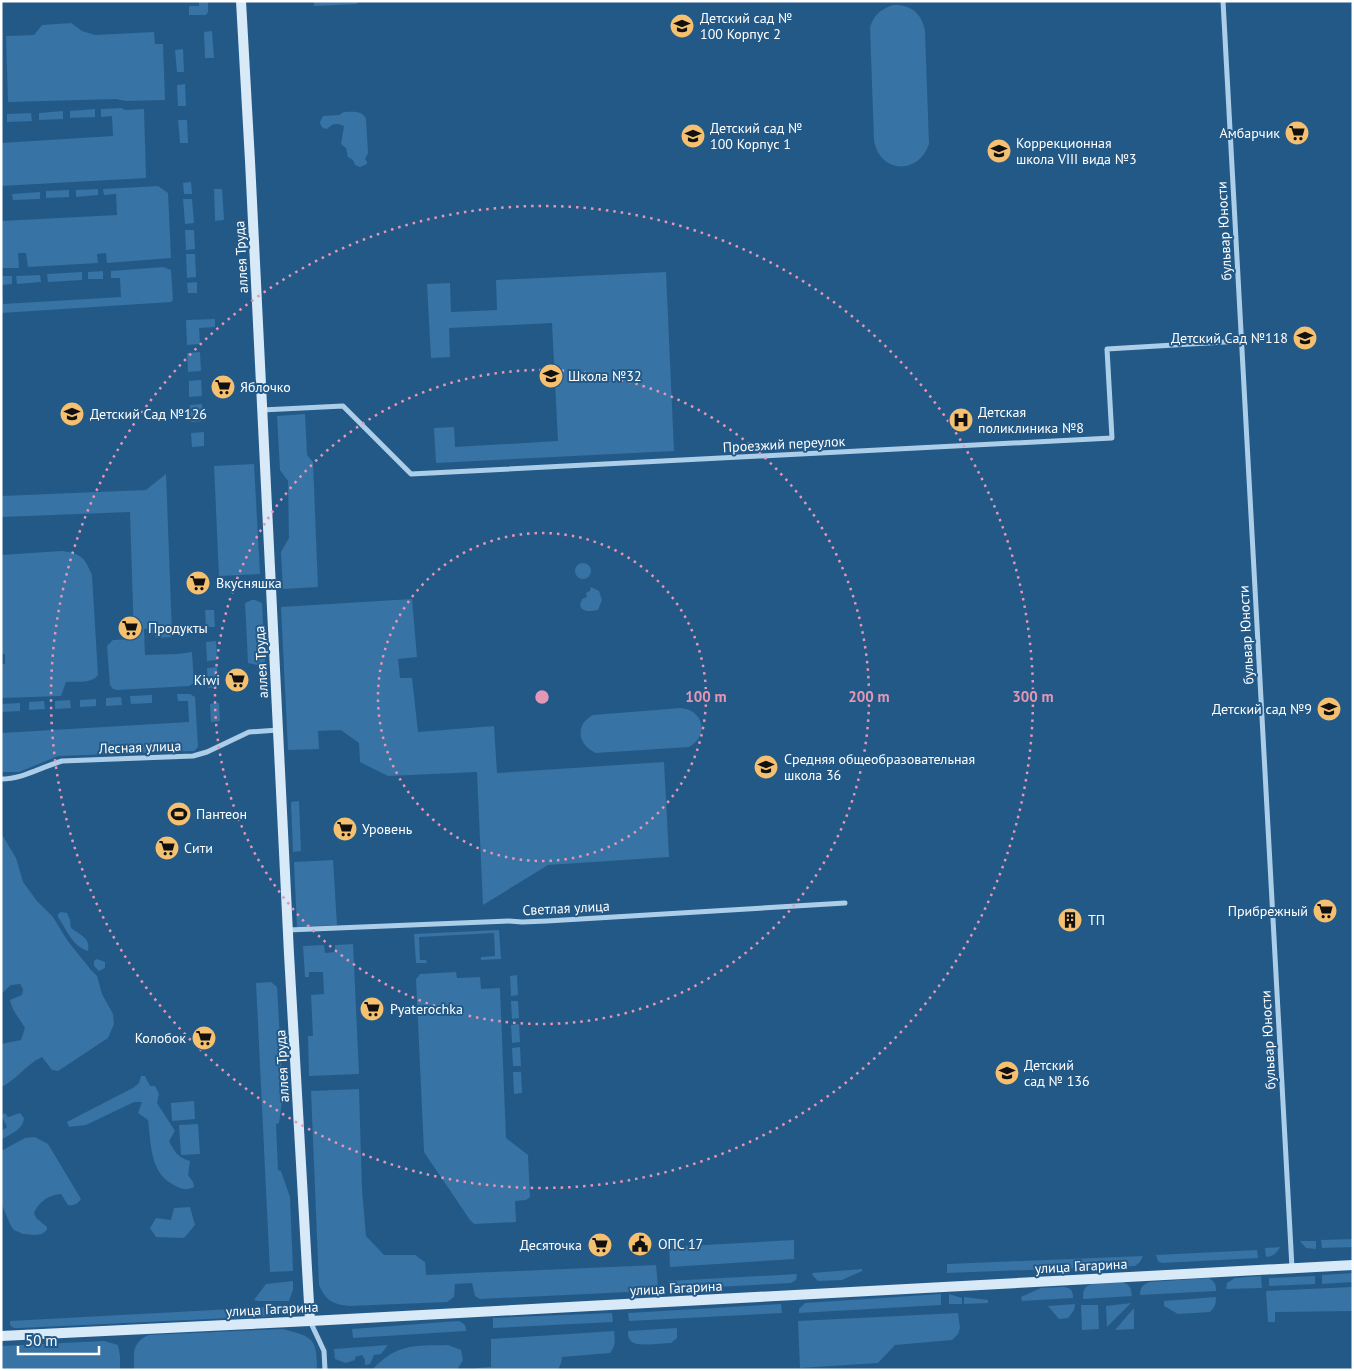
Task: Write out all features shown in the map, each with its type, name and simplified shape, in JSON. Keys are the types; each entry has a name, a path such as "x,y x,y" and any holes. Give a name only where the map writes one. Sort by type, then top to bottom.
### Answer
{"street":[{"name":"аллея Труда","path":"241,1 288,930 310,1321"},
{"name":"бульвар Юности","path":"1223,1 1292,1268"},
{"name":"Проезжий переулок","path":"262,410 343,406 411,474 1112,438 1107,349 1241,341"},
{"name":"Лесная улица","path":"1,779 17,778 62,761 198,755 249,732 278,730"},
{"name":"Светлая улица","path":"288,930 509,920 522,922 547,921 845,903"},
{"name":"улица Гагарина","path":"1,1336 1353,1265"},
{"path":"310,1321 324,1351 325,1370"}],"shaded area":[{"path":"199,1 208,1 208,12 206,15 189,15 189,6 199,6"},
{"path":"314,1 357,1 357,4 314,6"},
{"path":"893,5 905,6 915,11 924,25 925,31 929,144 924,154 916,162 899,166 883,159 877,151 874,140 870,27 878,13"},
{"path":"71,23 82,31 95,35 154,32 155,44 163,44 165,100 126,101 116,99 8,102 6,36 34,35 42,25"},
{"path":"212,31 214,58 205,58 204,32"},
{"path":"183,49 184,72 177,72 175,50"},
{"path":"185,84 186,106 178,106 177,85"},
{"path":"121,108 125,110 144,109 146,178 1,186 1,143 113,136 112,116 101,117 101,109"},
{"path":"95,109 95,117 70,118 70,111"},
{"path":"63,111 63,119 39,120 39,113"},
{"path":"344,112 360,113 366,119 368,153 365,159 367,164 360,167 355,165 353,160 348,157 346,148 341,144 344,126 335,124 327,129 320,124 323,116 339,115"},
{"path":"31,113 32,121 7,122 7,114"},
{"path":"178,120 187,120 188,143 180,143"},
{"path":"191,182 192,194 184,194 183,183"},
{"path":"158,186 168,193 171,258 107,263 106,253 97,254 98,263 28,267 26,253 18,253 19,268 1,268 1,221 117,215 116,194 104,195 103,189"},
{"path":"98,189 98,195 76,197 76,190"},
{"path":"214,189 222,189 224,220 215,221"},
{"path":"69,190 69,197 46,198 46,191"},
{"path":"40,192 40,199 13,200 12,194"},
{"path":"183,199 192,199 194,223 185,224"},
{"path":"185,230 194,230 195,249 186,250"},
{"path":"186,254 195,254 196,277 187,278"},
{"path":"163,267 171,270 173,300 171,302 1,313 1,276 12,276 12,284 2,285 3,304 121,297 120,278 111,278 111,271"},
{"path":"103,271 103,279 88,279 88,272"},
{"path":"82,272 82,280 48,282 47,274"},
{"name":"Школа №32","path":"666,272 674,451 436,463 434,428 454,427 455,447 558,441 552,323 449,328 450,357 431,358 427,284 450,283 451,312 497,310 496,280"},
{"path":"40,275 41,282 17,284 16,276"},
{"path":"197,282 197,293 188,293 187,283"},
{"path":"215,319 215,327 199,328 200,344 187,345 186,320"},
{"path":"200,352 201,371 188,372 187,353"},
{"path":"201,380 202,396 189,397 189,381"},
{"path":"202,404 203,421 191,422 190,405"},
{"path":"305,414 307,455 313,462 318,587 283,589 281,552 289,538 288,481 280,470 277,416"},
{"path":"204,432 204,446 192,447 191,433"},
{"path":"254,464 260,574 219,576 214,466"},
{"path":"166,474 172,633 171,637 156,638 155,634 152,634 152,628 144,629 145,655 192,652 194,683 189,686 117,690 113,689 110,685 107,646 113,640 134,639 130,512 1,517 1,496 146,490"},
{"path":"62,551 74,553 82,557 92,575 98,675 88,681 66,682 61,696 1,698 1,664 5,664 5,654 1,654 1,555"},
{"path":"580,563 586,563 591,568 589,577 580,579 575,574 575,568"},
{"path":"591,587 599,591 602,600 598,610 585,610 580,605 582,599 587,597 586,593 590,591"},
{"path":"412,599 417,657 398,659 400,678 412,678 418,732 494,726 497,773 664,762 669,857 548,865 483,905 477,772 388,776 360,762 359,743 341,730 318,731 319,749 288,750 281,607"},
{"path":"252,600 262,603 265,662 257,665 248,663 245,603"},
{"path":"205,610 214,610 215,627 206,627"},
{"path":"216,641 217,660 207,661 206,642"},
{"path":"217,667 218,687 208,688 207,668"},
{"path":"177,694 190,694 195,697 198,747 194,751 58,756 19,772 1,772 1,733 189,722 188,701 178,701"},
{"path":"152,695 152,703 131,704 130,696"},
{"path":"121,697 122,705 106,706 106,698"},
{"path":"96,699 96,706 80,707 80,700"},
{"path":"70,700 71,708 55,709 55,701"},
{"path":"44,701 45,709 29,710 29,702"},
{"path":"20,703 20,711 1,712 1,704"},
{"path":"219,703 220,721 211,722 210,704"},
{"path":"681,708 695,713 701,724 699,737 689,747 596,753 585,745 582,740 581,729 583,724 593,715"},
{"path":"299,801 301,851 293,852 291,802"},
{"path":"1,833 16,858 23,882 37,901 53,917 67,940 97,976 102,994 113,1014 114,1024 108,1038 58,1071 52,1070 42,1057 1,1087 1,1044 21,1040 25,1028 14,1011 10,1000 22,995 23,989 20,984 11,985 1,994"},
{"path":"333,860 337,925 297,927 294,862"},
{"path":"61,912 67,913 71,928 86,940 88,951 82,949 70,937 58,917 58,914"},
{"path":"499,930 501,959 481,960 481,957 495,956 494,933 419,937 420,960 426,960 427,963 416,963 414,934"},
{"path":"353,944 359,1074 309,1076 308,1036 313,1036 311,995 324,994 323,972 309,972 309,977 305,977 303,946 324,945 325,953 335,952 335,945"},
{"path":"97,959 105,962 105,968 99,971 94,966 94,961"},
{"path":"456,972 457,978 480,977 481,989 500,988 506,1138 528,1155 530,1197 526,1200 515,1201 516,1222 474,1224 424,1152 416,979 420,974"},
{"path":"517,975 518,995 511,996 510,976"},
{"path":"271,982 277,987 283,1095 279,1123 276,1124 278,1170 281,1171 290,1197 293,1271 270,1272 256,983"},
{"path":"511,1001 518,1001 519,1018 512,1019"},
{"path":"519,1024 520,1042 512,1043 511,1025"},
{"path":"520,1047 521,1066 513,1066 512,1048"},
{"path":"513,1072 521,1072 522,1093 514,1094"},
{"path":"141,1076 145,1076 150,1086 155,1086 159,1094 157,1103 175,1131 169,1141 177,1154 190,1161 188,1175 194,1187 183,1189 178,1187 165,1179 159,1172 151,1147 148,1120 138,1113 142,1102 134,1102 86,1125 69,1127 67,1122 133,1088 139,1083"},
{"path":"359,1089 362,1189 366,1236 384,1255 415,1255 425,1262 426,1275 656,1265 658,1287 650,1291 480,1299 475,1296 472,1283 455,1284 454,1297 447,1302 349,1306 331,1301 324,1295 319,1285 311,1091"},
{"path":"194,1101 195,1119 172,1121 171,1103"},
{"path":"5,1113 8,1117 20,1113 24,1118 19,1129 1,1140 1,1131 7,1127 1,1115"},
{"path":"198,1124 200,1154 181,1155 179,1125"},
{"path":"35,1137 48,1144 81,1199 76,1204 68,1205 61,1194 45,1199 34,1213 36,1218 47,1227 47,1230 42,1234 35,1235 23,1234 14,1230 1,1203 1,1151 25,1138"},
{"path":"190,1207 195,1225 184,1238 156,1237 150,1228 156,1218 171,1220 174,1208"},
{"path":"1353,1239 1353,1247 1322,1248 1321,1240"},
{"path":"794,1240 794,1259 670,1267 669,1247"},
{"path":"1300,1241 1316,1241 1316,1249 1306,1248"},
{"path":"1280,1247 1274,1254 1266,1257 1265,1248"},
{"path":"1257,1250 1258,1258 1162,1263 1158,1261 1156,1255"},
{"path":"1143,1256 1135,1266 947,1273 947,1264"},
{"path":"862,1269 862,1271 842,1280 818,1281 812,1273"},
{"path":"1353,1273 1353,1282 1322,1284 1322,1275"},
{"path":"797,1274 796,1280 791,1283 675,1289 668,1281"},
{"path":"1261,1276 1262,1288 1226,1289 1227,1283 1235,1278"},
{"path":"1315,1276 1315,1284 1269,1286 1269,1278"},
{"path":"1209,1278 1215,1283 1216,1291 1140,1295 1142,1287 1149,1282"},
{"path":"293,1281 293,1290 289,1301 254,1300 266,1284"},
{"path":"1103,1282 1123,1282 1130,1287 1132,1296 1083,1299 1084,1290 1089,1285"},
{"path":"1064,1287 1071,1290 1073,1298 1022,1301 1021,1297 1041,1288"},
{"path":"1353,1287 1353,1311 1275,1312 1275,1322 1268,1322 1266,1291"},
{"path":"941,1294 941,1305 799,1313 799,1309 805,1303"},
{"path":"949,1294 962,1298 962,1304 949,1304"},
{"path":"964,1297 988,1300 988,1303 964,1304"},
{"path":"1216,1297 1215,1305 1210,1312 1178,1314 1164,1306 1164,1301"},
{"path":"1131,1303 1107,1327 1106,1306"},
{"path":"781,1304 782,1313 629,1321 628,1313"},
{"path":"1075,1304 1074,1310 1068,1318 1059,1319 1048,1306"},
{"path":"1081,1305 1098,1305 1099,1329 1082,1330"},
{"path":"287,1306 284,1312 272,1316 20,1328 14,1328 10,1325 10,1321"},
{"path":"1134,1308 1134,1329 1115,1330"},
{"path":"612,1313 613,1322 493,1328 493,1318"},
{"path":"958,1313 960,1328 958,1334 952,1340 895,1345 878,1363 800,1368 798,1321"},
{"path":"458,1321 464,1324 466,1331 353,1338 352,1329"},
{"path":"677,1328 677,1338 671,1343 645,1345 631,1341 628,1335 628,1331"},
{"path":"283,1329 301,1334 311,1340 316,1351 317,1370 134,1370 136,1346 148,1335"},
{"path":"614,1331 615,1340 610,1353 562,1357 558,1370 476,1370 476,1368 491,1367 491,1339"},
{"path":"104,1341 118,1345 120,1370 1,1370 1,1346"},
{"path":"388,1345 381,1354 374,1355 370,1364 365,1365 362,1355 346,1363 335,1359 334,1349"},
{"path":"448,1345 461,1350 463,1360 457,1370 372,1370 381,1361 398,1350 416,1346"}],"place":[{"name":"Детский сад № 100 Корпус 2","path":"682,26"},
{"name":"Амбарчик","path":"1297,133"},
{"name":"Детский сад № 100 Корпус 1","path":"693,136"},
{"name":"Коррекционная школа VIII вида №3","path":"999,151"},
{"name":"Детский Сад №118","path":"1305,338"},
{"name":"Школа №32","path":"551,376"},
{"name":"Яблочко","path":"223,387"},
{"name":"Детский Сад №126","path":"72,414"},
{"name":"Детская поликлиника №8","path":"961,420"},
{"name":"Вкусняшка","path":"198,583"},
{"name":"Продукты","path":"130,628"},
{"name":"Kiwi","path":"237,680"},
{"name":"Детский сад №9","path":"1329,709"},
{"name":"Средняя общеобразовательная школа 36","path":"766,767"},
{"name":"Пантеон","path":"179,814"},
{"name":"Уровень","path":"345,829"},
{"name":"Сити","path":"167,848"},
{"name":"Прибрежный","path":"1325,911"},
{"name":"ТП","path":"1070,920"},
{"name":"Pyaterochka","path":"372,1009"},
{"name":"Колобок","path":"204,1038"},
{"name":"Детский сад № 136","path":"1007,1073"},
{"name":"ОПС 17","path":"640,1244"},
{"name":"Десяточка","path":"600,1245"}]}
